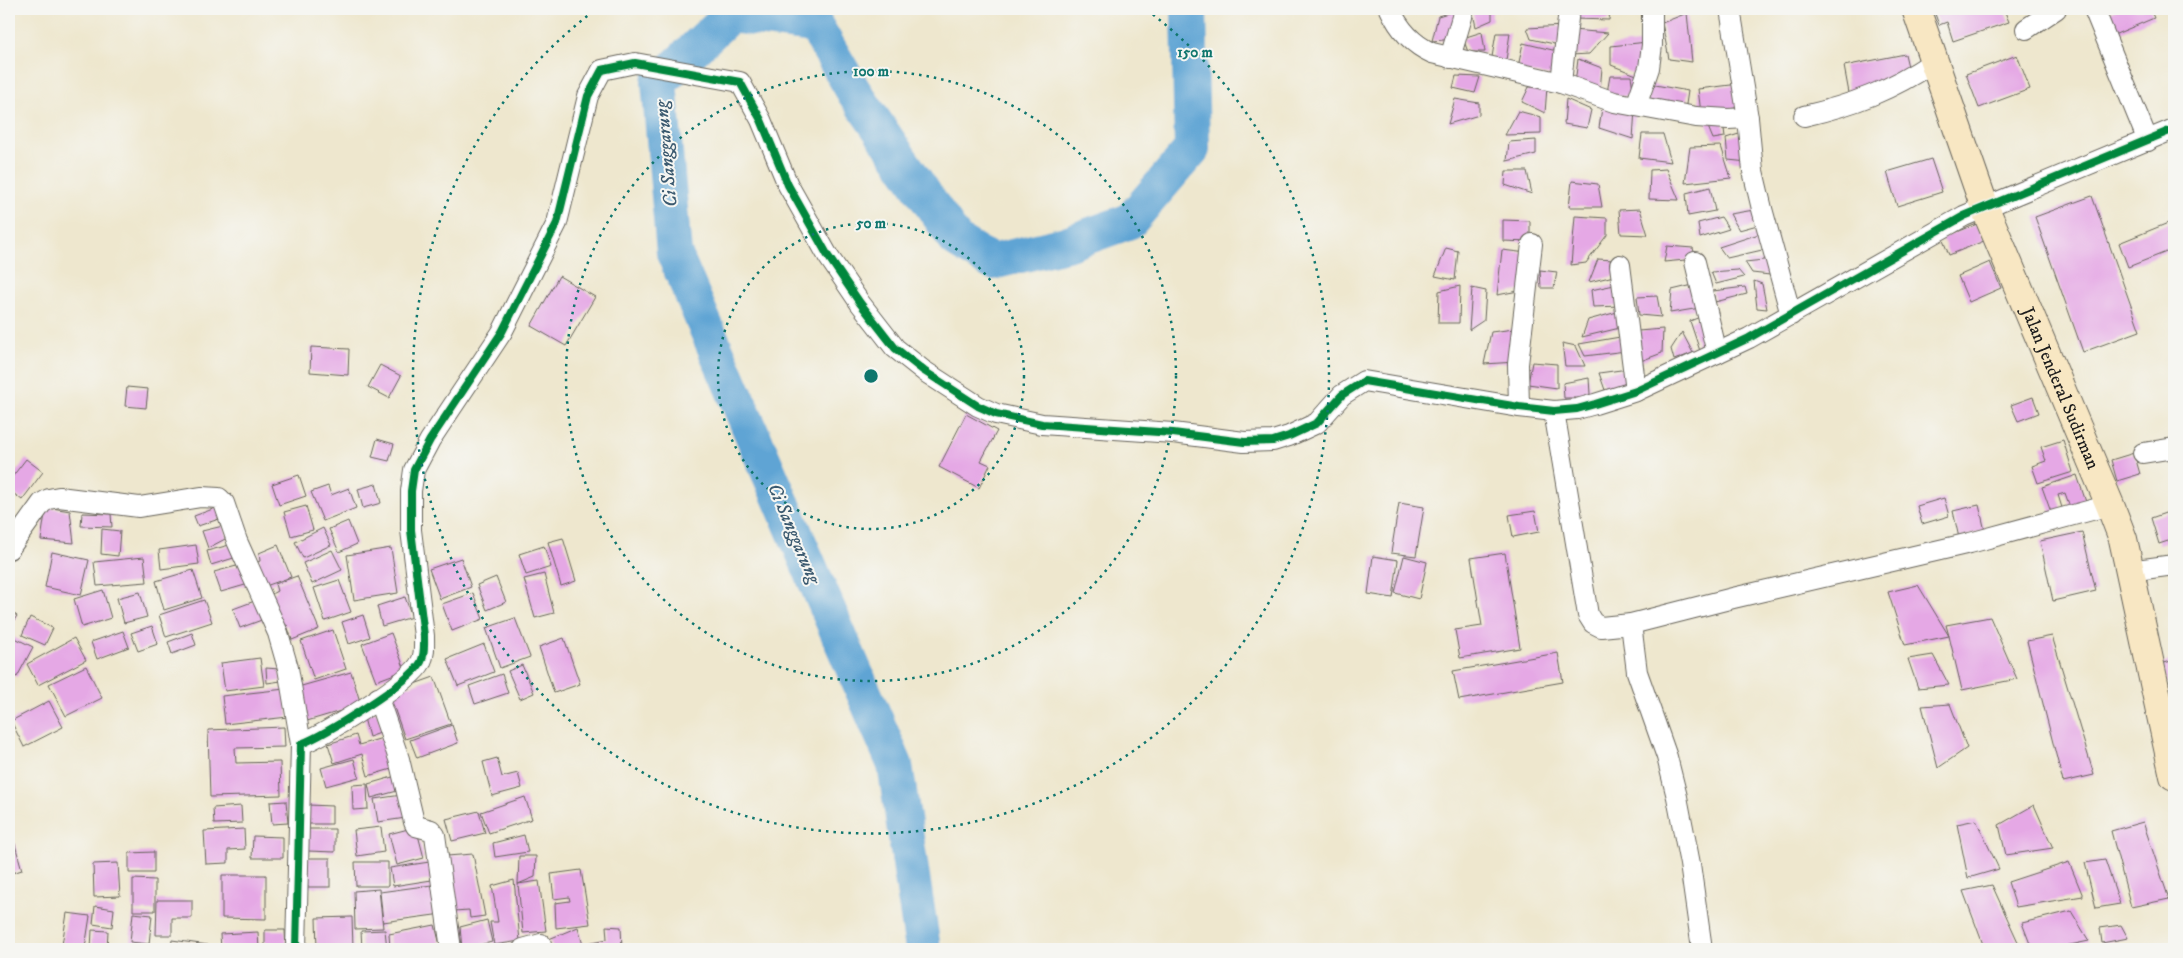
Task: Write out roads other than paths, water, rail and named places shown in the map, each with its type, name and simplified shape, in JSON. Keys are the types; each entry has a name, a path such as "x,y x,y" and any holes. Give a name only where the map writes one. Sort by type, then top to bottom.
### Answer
{"main road":[{"name":"Jalan Jenderal Sudirman","path":"1916,9 1985,208 2123,539 2174,776"}],"street":[{"path":"1390,9 1401,28 1418,47 1450,58 1561,83 1614,102 1696,117 1728,119 1748,123"},
{"path":"1450,58 1462,17 1462,9"},
{"path":"1561,83 1569,9"},
{"path":"1636,106 1649,68 1652,45 1652,9"},
{"path":"1730,9 1762,209 1791,315"},
{"path":"2026,29 2056,9"},
{"path":"2095,11 2148,141"},
{"path":"301,744 332,730 415,670 421,662 424,650 411,530 411,491 414,470 430,440 502,332 557,223 588,96 602,70 635,64 740,82 761,120 788,184 828,256 880,329 895,348 924,371 978,406 996,414 1042,424 1173,433 1244,442 1273,441 1308,428 1317,423 1342,395 1364,381 1519,407 1554,411 1577,409 1636,391 1717,353 1791,315 1938,230 1985,208 2174,129"},
{"path":"1804,116 1872,96 1907,80 1938,73"},
{"path":"1519,407 1518,364 1532,244"},
{"path":"1695,262 1717,353"},
{"path":"1620,266 1636,391"},
{"path":"1554,411 1588,615 1593,623 1601,627 1631,624 1733,598 1970,543 2110,504"},
{"path":"2143,453 2174,448"},
{"path":"9,548 42,503 49,499 59,497 139,507 201,497 219,498 224,503 237,541 278,633 288,668 301,744 296,949"},
{"path":"2130,571 2174,565"},
{"path":"1631,624 1637,672 1664,749 1677,797 1690,864 1702,949"},
{"path":"378,698 399,759 414,822 416,826 430,830 434,835 451,949"}],"waterway":[{"name":"Ci Sanggarung","path":"923,949 895,765 674,253 659,82 730,15 815,25 854,92 956,240 992,262 1066,244 1130,221 1192,149 1189,9"}]}
